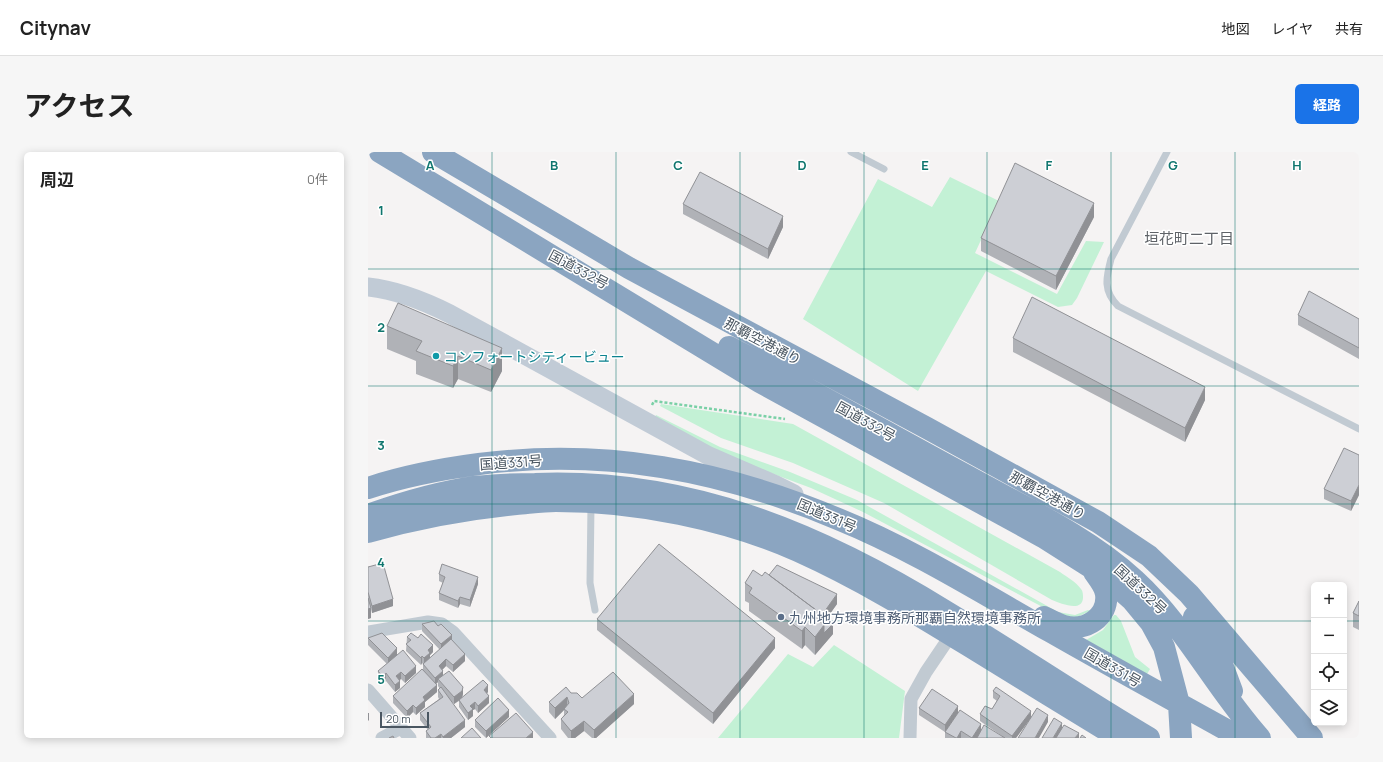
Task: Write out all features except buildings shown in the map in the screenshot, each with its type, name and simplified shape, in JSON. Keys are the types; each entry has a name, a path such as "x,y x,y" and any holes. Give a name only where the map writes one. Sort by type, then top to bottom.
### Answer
{"highway":[{"path":"380,152 538,247"},
{"name":"那覇空港通り","path":"433,152 629,268 928,428 1098,522"},
{"name":"国道332号","path":"538,247 768,368 1006,498 1083,542 1134,580 1174,620 1232,706 1260,738"},
{"name":"国道332号","path":"538,247 760,382 1043,537 1106,577 1132,600 1151,622 1164,647 1179,704 1181,738"},
{"name":"国道331号","path":"368,488 414,475 456,467 528,459 590,458 631,462 680,469 722,478 760,489 841,520 905,551 1179,704 1233,736"},
{"name":"国道331号","path":"368,515 395,506 475,487 562,483 604,485 682,496 755,517 830,548 905,587 1149,738"},
{"path":"368,532 399,523 474,508 556,501 658,510 704,520 752,533 798,551 834,568 893,600 951,634 1119,738"},
{"path":"1098,522 1159,578 1195,619 1209,640 1228,676 1234,697 1233,736"},
{"name":"国道332号","path":"1098,522 1149,556 1189,594 1312,738"},
{"path":"969,586 1065,626 1084,626 1090,624 1098,618 1106,597 1102,584 1089,566"}],"street":[{"path":"368,287 399,293 438,308 709,456 776,485 841,520"},
{"path":"368,632 428,622 442,624 453,632 550,738"},
{"path":"910,738 911,699 926,672 951,634"},
{"path":"368,690 410,738"},
{"path":"382,738 401,728"}],"lane":[{"path":"851,152 884,169"},
{"path":"1167,152 1111,259 1107,273 1107,290 1110,298 1118,306 1359,429"},
{"path":"591,503 590,583 595,610"}],"path":[{"path":"650,407 654,401 788,419"}],"green space":[{"path":"950,177 999,201 975,253 1057,294 1086,241 1104,242 1077,298 1072,305 1058,307 986,271 918,391 803,319 878,179 932,207"},
{"path":"661,404 793,424 1060,572 1082,590 1082,603 1075,606 1070,606 1052,600 884,503 793,463 721,438 660,406"},
{"path":"656,415 720,447 790,472 857,500 1058,612 1075,615 1088,610 1090,611 1075,618 1054,613 863,512 811,488 731,458 655,417"},
{"path":"1114,615 1116,615 1121,621 1135,657 1150,669 1147,674 1086,640 1103,630"},
{"path":"834,645 905,691 899,738 718,738 788,654 813,667"}],"place":[{"name":"コンフォートシティービュー","path":"436,356"},
{"name":"九州地方環境事務所那覇自然環境事務所","path":"781,617"}],"district":[{"name":"垣花町二丁目","path":"1189,238"}]}
